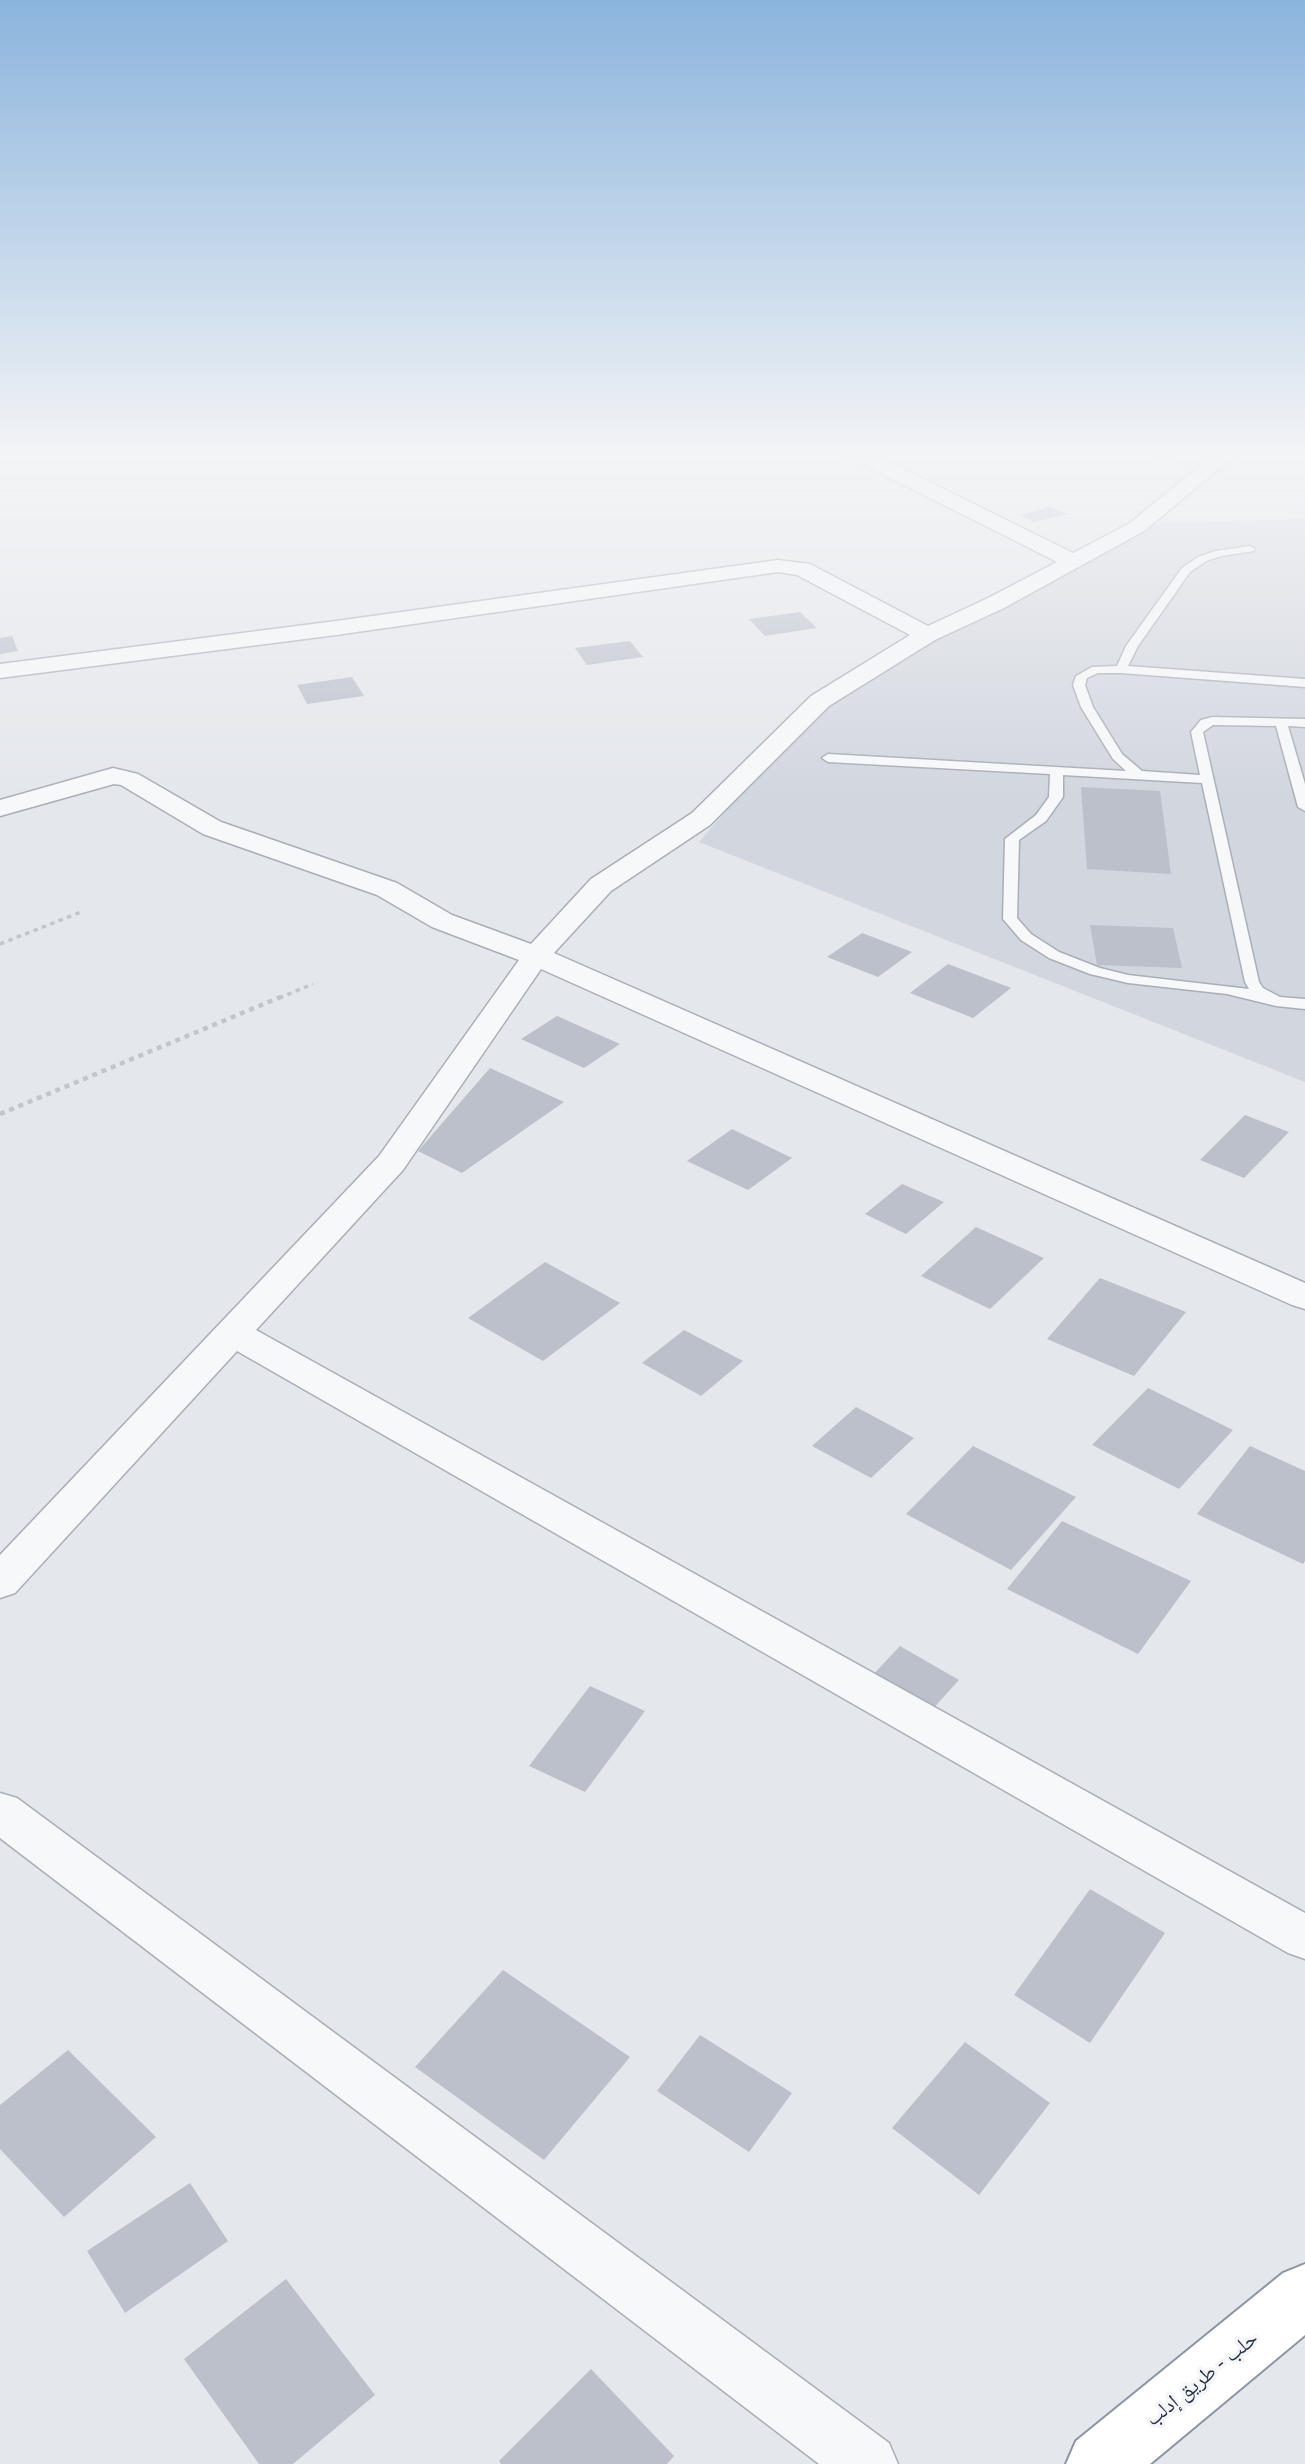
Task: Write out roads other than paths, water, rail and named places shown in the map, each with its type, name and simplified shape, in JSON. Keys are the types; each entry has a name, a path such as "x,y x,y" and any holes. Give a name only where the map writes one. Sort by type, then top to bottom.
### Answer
{"highway":[{"name":"حلب - طريق إدلب","path":"1099,2464 1305,2295"}],"street":[{"path":"0,671 336,628 778,566 802,569 927,635"},
{"path":"0,1582 391,1163 536,956 566,920 601,886 701,819 820,701 927,635 996,603 1063,566"},
{"path":"0,808 113,776 129,779 212,828 387,889 442,921 536,956 1305,1297"},
{"path":"233,1333 1305,1938"},
{"path":"0,1812 868,2464"}],"lane":[{"path":"1121,669 1132,646 1186,570 1192,566"},
{"path":"1138,775 1117,756 1087,707 1079,685 1082,676 1096,670 1121,669 1305,683"},
{"path":"1266,996 1252,982 1197,732 1205,723 1224,720 1305,723"},
{"path":"1281,722 1305,807"},
{"path":"828,758 1208,779"},
{"path":"1057,771 1056,797 1041,818 1012,839 1010,919 1026,937 1054,955 1117,976 1266,996 1286,1003 1305,1004"}]}
